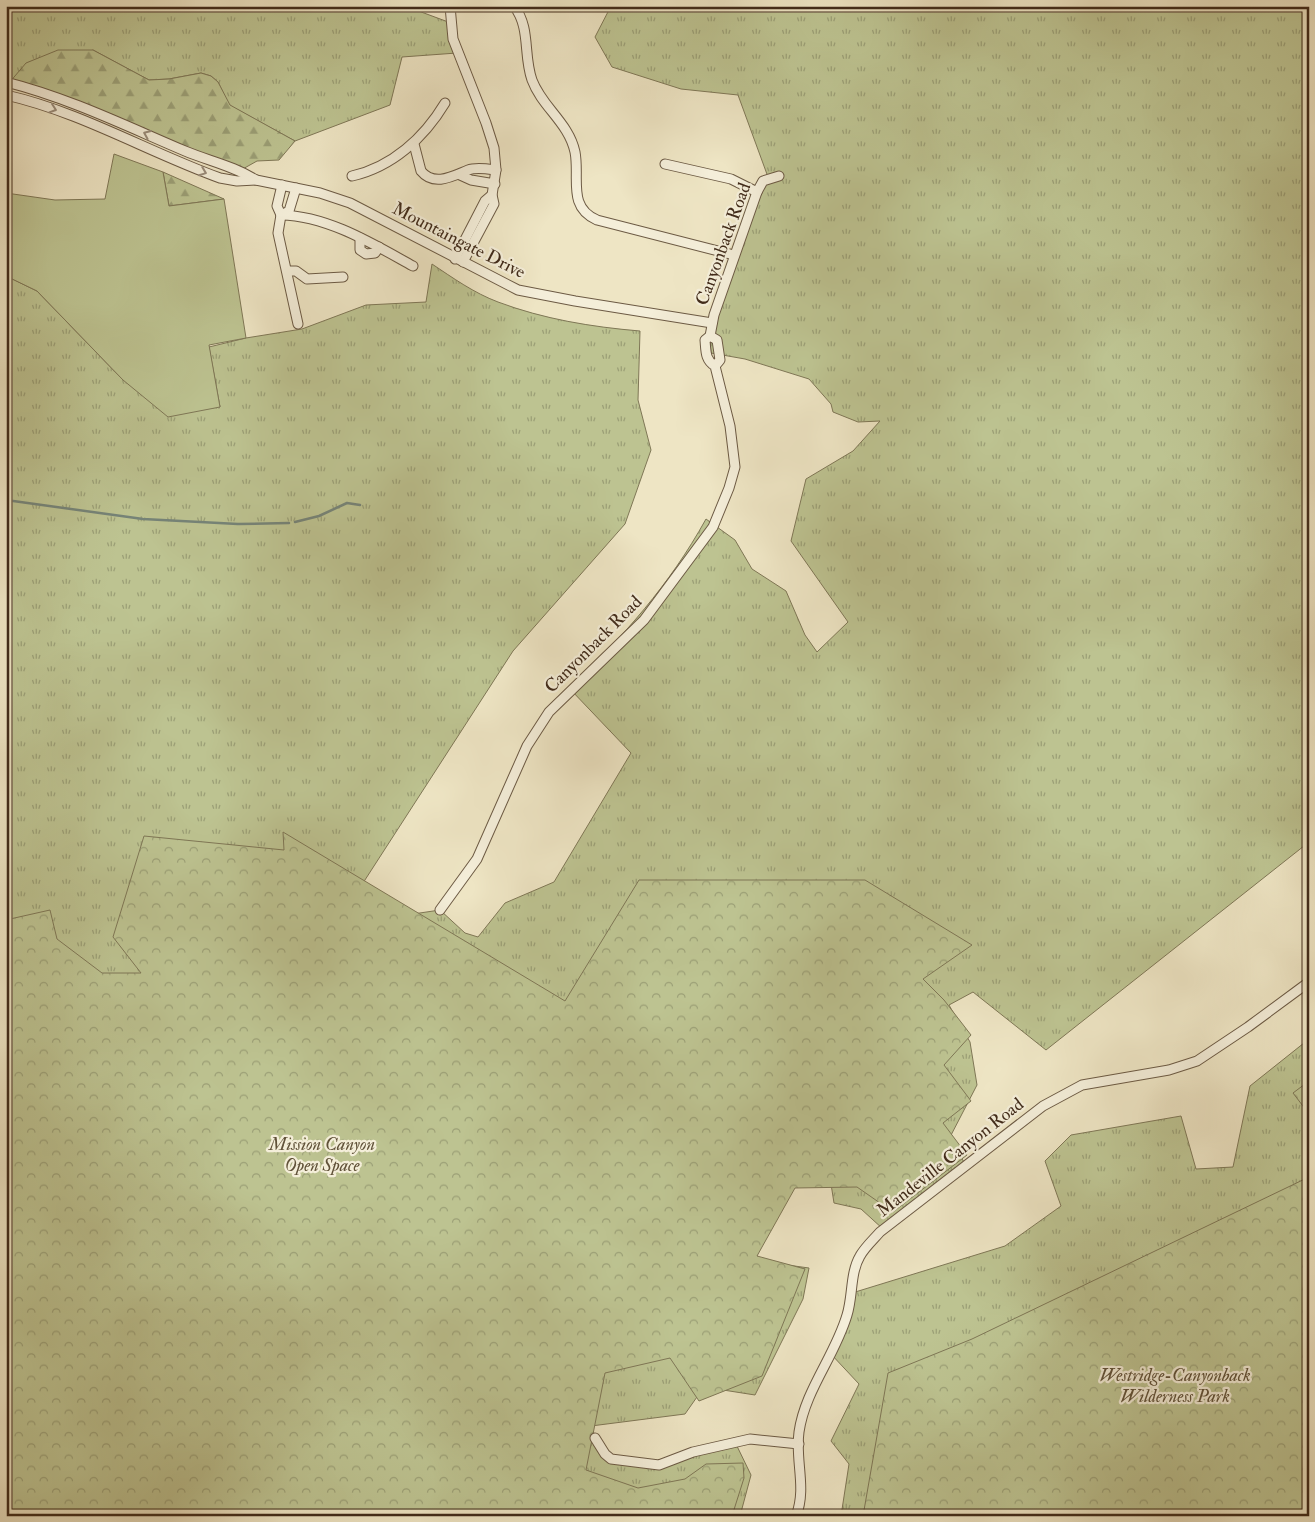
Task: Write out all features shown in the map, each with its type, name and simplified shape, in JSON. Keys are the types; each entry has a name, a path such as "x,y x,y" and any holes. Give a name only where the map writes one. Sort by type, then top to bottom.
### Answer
{"street":[{"path":"450,6 453,39 486,123 494,148 496,170 492,194 494,204 485,224 459,260"},
{"path":"514,6 524,25 532,80 544,102 570,136 576,160 577,198 583,211 597,220 734,255"},
{"name":"Mountaingate Drive","path":"6,82 93,111 203,158 241,170 256,180"},
{"name":"Mountaingate Drive","path":"6,95 53,108 220,178 237,181 256,180 296,188 350,203 504,284 526,292 712,323"},
{"path":"352,176 381,166 414,144 445,103"},
{"path":"414,144 421,170 427,176 444,179 470,170 496,170"},
{"path":"665,164 731,179 757,192"},
{"path":"460,175 471,180 494,184"},
{"name":"Canyonback Road","path":"440,910 478,859 527,746 542,722 554,706 644,620 713,527 726,496 735,467 730,426 715,366 708,362 707,341 734,255 757,192 763,181 779,176"},
{"path":"282,185 277,206 281,215 278,233 292,287 298,324"},
{"path":"281,215 289,211 296,188"},
{"path":"459,260 485,201 492,194"},
{"path":"281,215 309,219 360,238 414,266"},
{"path":"476,220 485,224"},
{"path":"288,271 296,271 307,279 343,278"},
{"path":"292,287 301,285 307,279"},
{"path":"707,341 717,340 720,360 715,366"},
{"name":"Mandeville Canyon Road","path":"796,1516 802,1498 798,1444 802,1420 847,1316 854,1273 860,1257 880,1232 1043,1106 1082,1085 1169,1070 1196,1061 1234,1037 1309,982"},
{"path":"595,1438 605,1454 611,1459 659,1465 693,1452 750,1439 798,1444"}],"green space":[{"path":"6,6 405,6 451,23 457,53 402,57 390,105 295,141 229,105 218,82 211,76 201,73 169,79 149,80 93,50 9,83 6,71"},
{"path":"611,6 1309,6 1309,842 1046,1050 973,992 949,1005 970,1042 977,1085 949,1139 966,1165 883,1229 861,1209 834,1203 831,1184 794,1182 752,1228 758,1261 809,1268 803,1299 755,1395 704,1387 685,1414 591,1426 598,1444 605,1454 650,1464 735,1442 751,1475 740,1516 6,1516 6,276 37,291 123,380 220,407 209,347 246,338 302,329 366,305 426,302 432,264 464,285 498,302 515,308 568,321 640,331 638,400 651,450 625,524 513,651 363,883 413,914 440,910 465,933 478,937 505,903 554,882 631,753 570,689 609,649 661,588 706,519 735,540 752,569 786,591 805,635 817,652 848,622 791,541 806,479 853,451 880,421 858,422 833,412 831,404 809,379 745,359 711,353 710,337 734,255 768,177 738,95 681,89 612,67 595,37"},
{"path":"58,50 93,50 149,80 169,79 201,73 211,76 218,82 230,105 295,141 279,160 257,161 241,170 9,83 26,63"},
{"path":"114,154 163,172 169,206 224,199 246,338 209,345 220,407 168,417 123,380 37,291 6,276 6,193 55,200 105,199"},
{"path":"163,172 224,199 169,206"},
{"name":"Mission Canyon Open Space","path":"283,832 565,1001 639,880 865,880 972,945 923,979 944,1000 971,1035 944,1065 971,1101 943,1123 967,1155 893,1212 857,1187 795,1188 757,1256 805,1269 762,1376 699,1401 670,1358 605,1373 586,1470 638,1488 685,1479 706,1464 743,1463 744,1478 732,1516 6,1516 6,923 10,919 50,910 57,939 102,973 141,973 113,937 144,836 284,850"},
{"name":"Westridge-Canyonback Wilderness Park","path":"1309,1039 1309,1516 841,1516 849,1464 831,1441 859,1384 830,1353 852,1293 1005,1246 1061,1206 1045,1161 1071,1135 1181,1116 1196,1169 1233,1167 1250,1086"},
{"path":"1309,1081 1309,1114 1293,1093"},
{"name":"Westridge-Canyonback Wilderness Park","path":"1309,1177 1309,1516 863,1516 888,1373 972,1339"}],"waterway":[{"path":"6,500 143,519 238,524 289,523"},
{"path":"295,522 319,516 347,503 360,505"}]}
